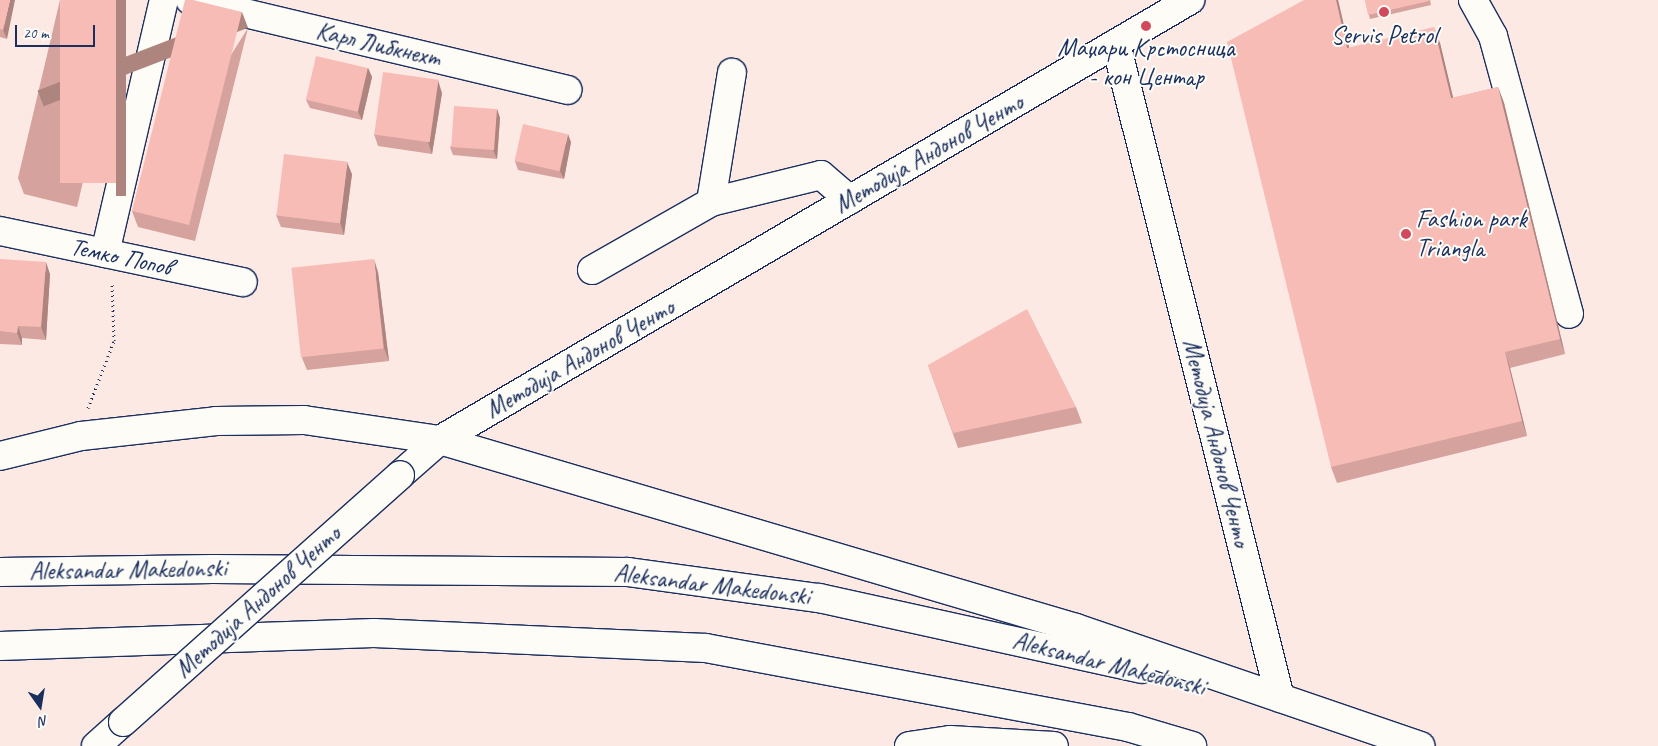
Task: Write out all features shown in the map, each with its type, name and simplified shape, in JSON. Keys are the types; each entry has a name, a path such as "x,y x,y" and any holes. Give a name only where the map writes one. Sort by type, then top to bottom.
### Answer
{"street":[{"path":"104,253 164,0"},
{"name":"Карл Либкнехт","path":"190,0 567,90"},
{"name":"Методија Андонов Ченто","path":"96,746 440,440 1190,0"},
{"path":"1473,0 1492,36 1569,314"},
{"name":"Методија Андонов Ченто","path":"1116,44 1280,698"},
{"path":"712,202 732,73"},
{"path":"592,270 712,202 821,175 850,200"},
{"name":"Темко Попов","path":"0,231 243,282"},
{"path":"0,456 81,436 216,421 304,420 440,440 867,563 1280,698 1420,746"},
{"name":"Aleksandar Makedonski","path":"0,572 214,569 628,572 819,598 1103,658 1406,746"},
{"path":"0,646 374,633 706,648 1128,727 1192,746"},
{"path":"909,746 950,740 1054,746"}],"path":[{"path":"86,412 99,388 114,341 112,268 104,253"}],"building":[{"path":"0,0 10,0 3,30 0,29"},
{"path":"60,0 116,0 116,183 60,183"},
{"path":"185,0 193,0 242,12 189,225 132,211"},
{"name":"Fashion park Triangla","path":"1304,0 1336,0 1347,48 1434,27 1451,98 1498,87 1560,339 1505,352 1522,421 1331,467 1227,42"},
{"name":"Servis Petrol","path":"1365,0 1429,0 1429,1 1368,15"},
{"path":"316,56 368,68 358,112 306,100"},
{"path":"383,72 438,80 430,142 374,134"},
{"path":"454,106 497,109 494,150 451,147"},
{"path":"523,124 568,134 559,171 514,161"},
{"path":"284,154 348,162 340,223 276,216"},
{"path":"0,259 46,262 41,327 18,326 17,333 0,331"},
{"path":"374,259 383,349 301,357 291,268"},
{"path":"1027,309 1076,407 953,433 928,365"}],"place":[{"name":"Servis Petrol","path":"1384,12"},
{"name":"Маџари Крстосница - кон Центар","path":"1146,26"},
{"name":"Fashion park Triangla","path":"1406,234"}]}
